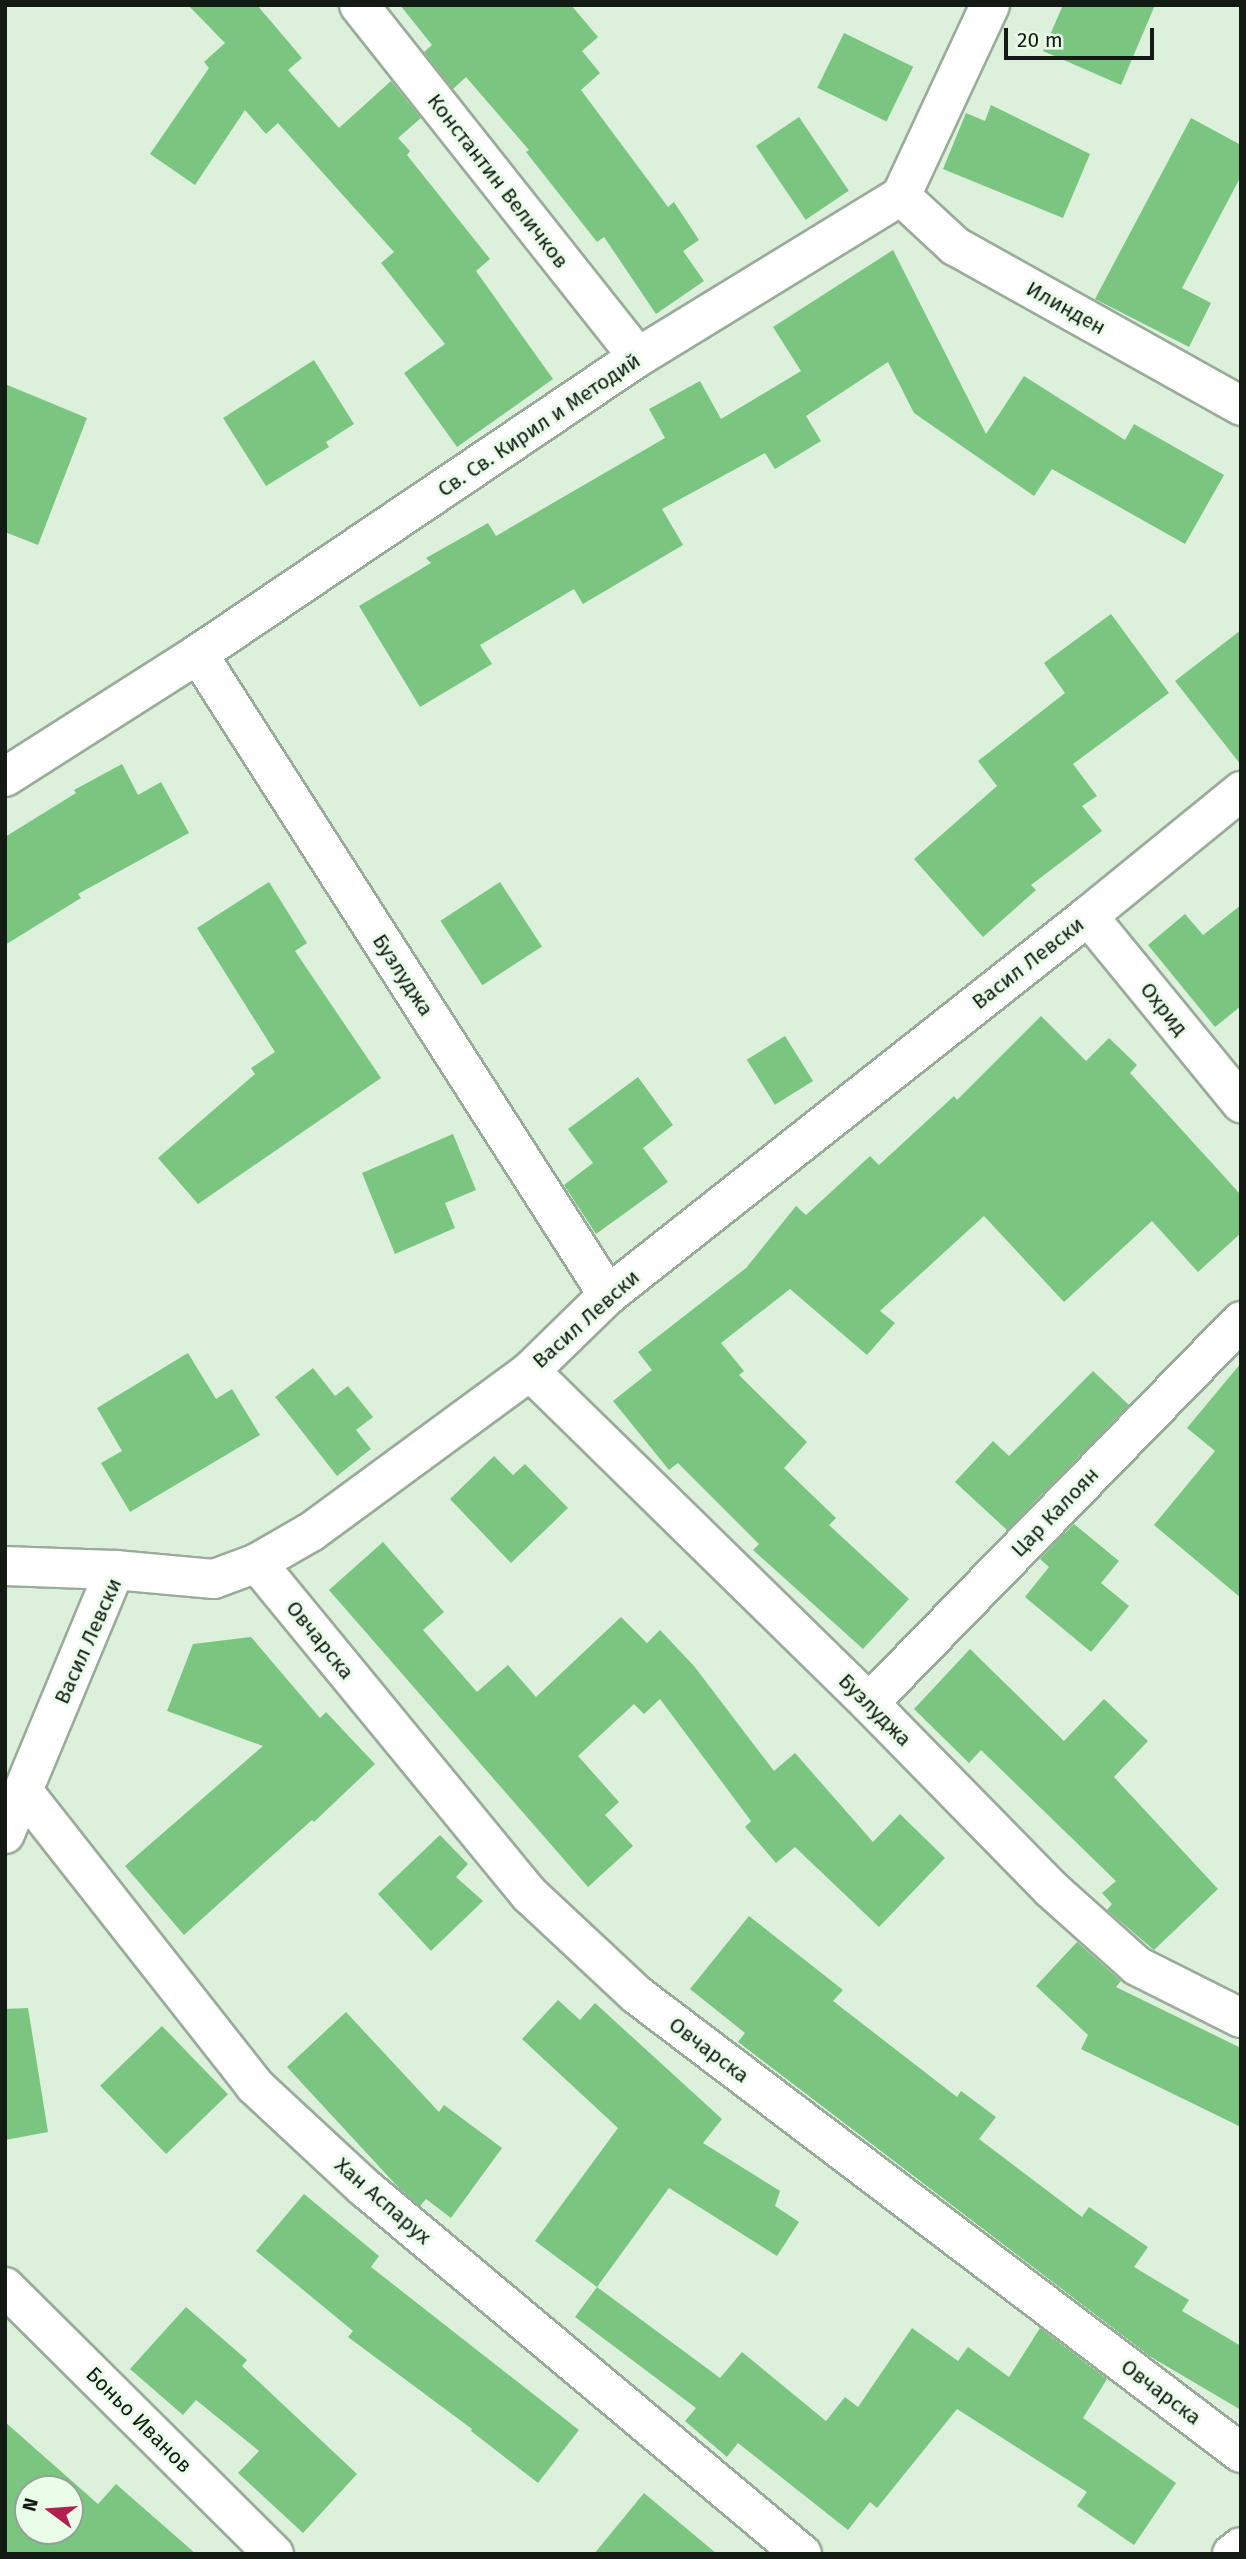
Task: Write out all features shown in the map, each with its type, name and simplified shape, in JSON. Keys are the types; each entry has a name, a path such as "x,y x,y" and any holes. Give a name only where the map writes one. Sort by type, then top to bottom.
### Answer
{"street":[{"name":"Константин Величков","path":"359,5 638,357"},
{"path":"901,196 990,5"},
{"name":"Св. Св. Кирил и Методий","path":"5,777 198,654 638,357 901,196"},
{"name":"Илинден","path":"901,196 955,246 1241,406"},
{"name":"Бузлуджа","path":"198,654 608,1295"},
{"name":"Васил Левски","path":"5,1834 115,1570 214,1579 257,1563 311,1532 530,1371 608,1295 1087,916 1241,790"},
{"name":"Охрид","path":"1087,916 1241,1102"},
{"name":"Цар Калоян","path":"869,1703 1241,1321"},
{"name":"Бузлуджа","path":"530,1371 869,1703 1051,1889 1137,1966 1241,2018"},
{"name":"Овчарска","path":"257,1563 530,1895 637,1995 1241,2453"},
{"path":"5,1566 115,1570"},
{"name":"Хан Аспарух","path":"23,1791 254,2085 365,2188 802,2554"},
{"name":"Боньо Иванов","path":"5,2287 274,2554"},
{"path":"1232,2554 1241,2547"}],"building":[{"path":"188,5 257,5 302,58 288,70 339,128 391,81 421,118 398,138 410,151 407,155 490,259 476,271 553,379 457,447 404,373 445,344 381,263 394,252 278,123 266,134 245,110 195,185 150,154 209,68 204,62 225,43"},
{"path":"400,5 571,5 598,37 582,51 600,73 581,90 668,207 674,202 699,240 683,251 704,281 656,314 604,237 597,242 526,152 529,150 466,77 453,89 424,52 432,45"},
{"path":"1063,5 1155,5 1121,85 1043,51"},
{"path":"844,33 913,67 886,122 817,88"},
{"path":"991,105 1090,154 1063,218 943,169 966,113 985,121"},
{"path":"799,117 849,191 806,220 756,146"},
{"path":"1191,118 1241,145 1241,176 1182,288 1211,303 1189,347 1095,299"},
{"path":"893,250 986,434 1024,376 1125,440 1134,424 1224,475 1185,544 1052,469 1034,496 914,413 888,362 806,416 821,441 775,469 765,453 662,509 683,545 583,604 574,589 480,645 492,664 420,707 359,606 431,563 426,558 488,523 496,536 665,438 649,409 700,381 721,419 801,371 773,327"},
{"path":"314,360 354,424 326,442 329,447 266,486 223,418"},
{"path":"5,384 87,418 38,545 5,532"},
{"path":"1111,614 1169,693 1073,764 1097,796 1082,806 1102,831 1031,885 1036,890 983,937 914,859 997,786 978,761 1065,693 1044,663"},
{"path":"1241,630 1241,765 1175,681"},
{"path":"122,764 138,795 161,782 189,833 78,894 81,898 5,945 5,837 76,793 74,790"},
{"path":"269,882 307,943 295,951 381,1078 198,1204 158,1158 255,1074 251,1068 275,1052 197,928"},
{"path":"500,882 542,947 482,985 440,921"},
{"path":"1241,905 1241,1006 1215,1027 1148,945 1185,914 1203,935"},
{"path":"1041,1016 1086,1061 1109,1038 1137,1065 1130,1073 1241,1195 1241,1233 1198,1272 1152,1221 1064,1302 984,1216 880,1311 895,1323 867,1355 790,1289 721,1343 744,1371 739,1375 807,1442 784,1468 836,1518 829,1525 909,1599 863,1649 753,1550 759,1544 678,1463 669,1470 613,1401 652,1370 638,1352 746,1268 796,1206 806,1215 870,1156 879,1165 954,1096 957,1100"},
{"path":"785,1036 813,1081 775,1105 747,1060"},
{"path":"638,1077 673,1125 643,1148 668,1182 596,1234 564,1185 593,1163 568,1129"},
{"path":"453,1134 476,1190 445,1203 455,1228 395,1254 362,1173"},
{"path":"188,1353 216,1399 232,1389 260,1435 130,1512 101,1463 122,1451 97,1408"},
{"path":"1241,1363 1241,1598 1154,1525 1215,1451 1187,1428"},
{"path":"313,1368 335,1396 348,1386 373,1417 356,1430 371,1449 337,1476 275,1397"},
{"path":"1093,1371 1129,1405 1007,1530 955,1482 993,1441 1009,1456"},
{"path":"494,1456 513,1475 525,1464 568,1508 511,1563 450,1499"},
{"path":"1074,1524 1119,1561 1101,1583 1129,1606 1091,1652 1025,1597 1049,1567 1040,1559"},
{"path":"383,1542 444,1612 423,1630 477,1692 508,1665 536,1697 621,1617 647,1643 660,1630 694,1666 774,1771 795,1753 873,1842 900,1814 945,1858 879,1927 795,1847 776,1863 745,1827 751,1821 660,1699 644,1714 634,1704 578,1756 619,1802 605,1815 633,1846 588,1887 329,1590"},
{"path":"251,1637 320,1718 326,1712 375,1764 314,1822 312,1820 184,1935 125,1866 263,1746 167,1711 193,1644"},
{"path":"970,1649 1064,1741 1104,1699 1148,1741 1114,1777 1218,1889 1154,1950 1107,1910 1112,1904 1102,1893 1116,1881 981,1750 969,1763 914,1709"},
{"path":"440,1835 468,1864 456,1877 483,1901 431,1951 378,1894"},
{"path":"749,1916 843,1990 833,2001 957,2097 961,2091 996,2117 979,2139 1082,2217 1089,2207 1148,2247 1134,2267 1189,2300 1182,2311 1241,2346 1241,2410 1151,2357 738,2042 745,2033 690,1989"},
{"path":"1077,1942 1121,1981 1116,1987 1241,2048 1241,2127 1081,2049 1088,2035 1036,1986"},
{"path":"558,2000 580,2020 595,2003 722,2119 703,2143 780,2191 775,2206 799,2222 777,2256 669,2188 597,2287 535,2241 618,2128 522,2039"},
{"path":"28,2008 48,2132 5,2140 5,2009"},
{"path":"346,2012 439,2112 444,2105 502,2148 451,2218 426,2199 420,2206 398,2187 287,2067"},
{"path":"162,2026 228,2094 166,2154 100,2086"},
{"path":"304,2194 379,2256 371,2267 579,2430 538,2483 471,2431 472,2429 348,2337 353,2331 256,2251"},
{"path":"597,2287 720,2378 742,2352 826,2421 845,2397 858,2407 912,2328 958,2361 968,2347 1009,2377 1040,2328 1107,2379 1083,2418 1176,2483 1134,2545 1077,2506 1087,2492 957,2409 877,2508 870,2502 848,2530 738,2443 727,2457 685,2421 696,2408 575,2317"},
{"path":"186,2307 247,2360 242,2366 357,2474 303,2533 238,2473 259,2451 196,2400 183,2415 130,2369"},
{"path":"5,2422 65,2475 14,2475 14,2545 84,2545 84,2492 98,2504 116,2484 196,2554 5,2554"},
{"path":"644,2493 717,2554 594,2554"}]}
